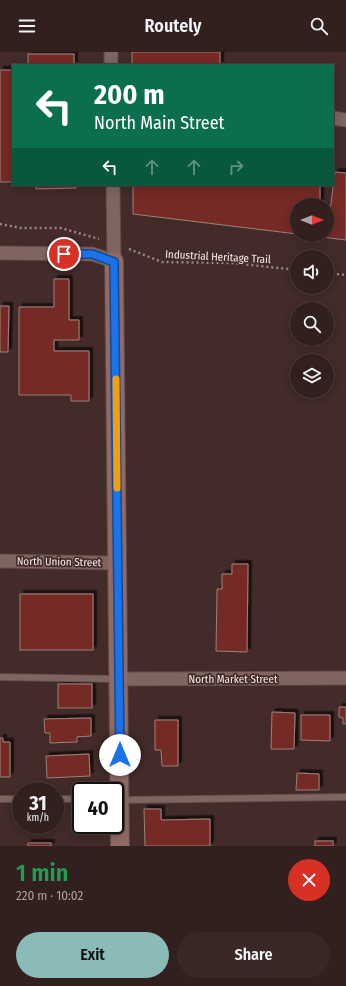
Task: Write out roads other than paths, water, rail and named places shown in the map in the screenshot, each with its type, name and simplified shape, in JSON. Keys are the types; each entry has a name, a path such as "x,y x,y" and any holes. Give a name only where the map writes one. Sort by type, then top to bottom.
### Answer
{"street":[{"path":"110,52 111,64"},
{"path":"334,118 346,120"},
{"path":"113,186 117,563 120,679 117,782"},
{"path":"0,253 92,254 114,262"},
{"name":"North Union Street","path":"0,561 117,563"},
{"name":"North Market Street","path":"120,679 346,678"},
{"path":"119,834 120,846"}],"lane":[{"path":"0,677 120,679"},
{"path":"124,800 346,797"},
{"path":"0,799 12,799"}]}
